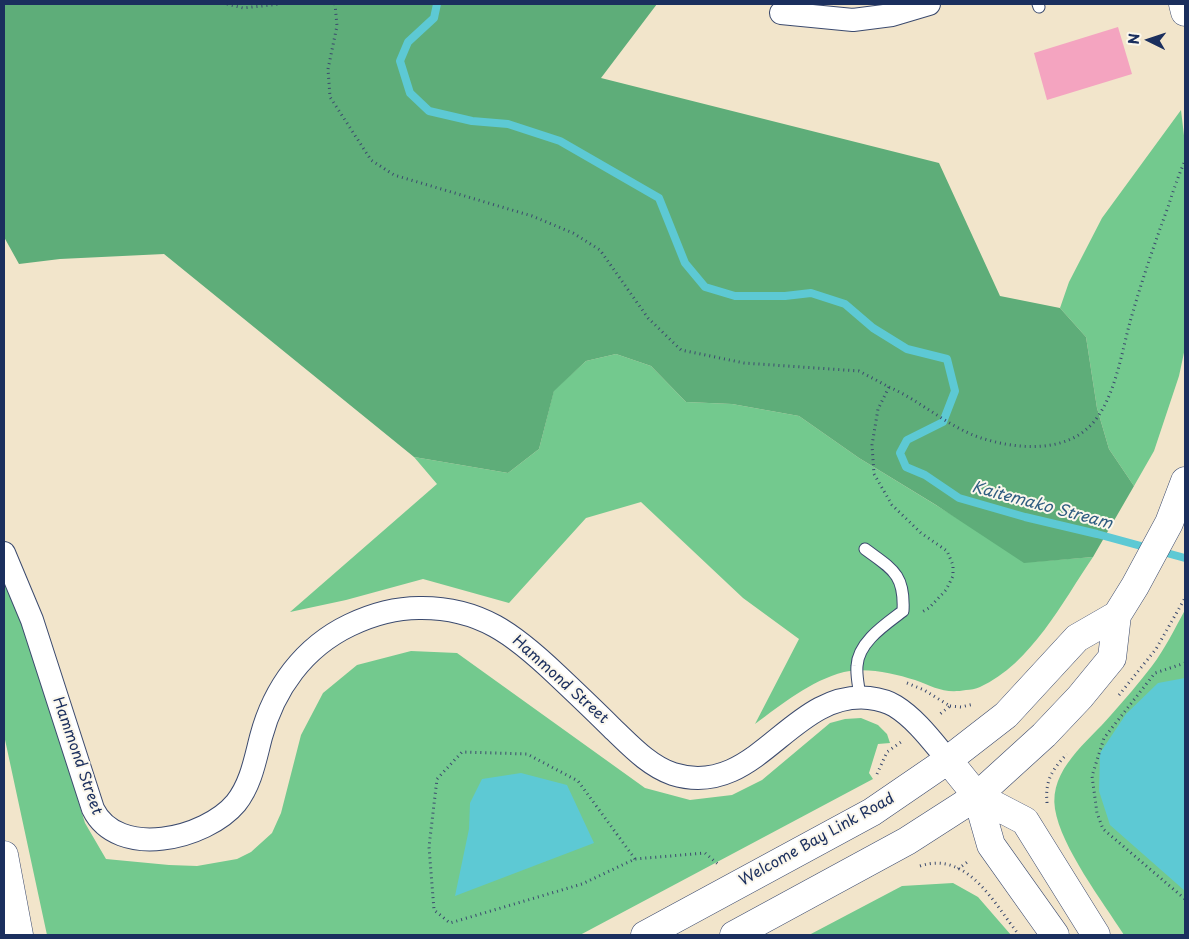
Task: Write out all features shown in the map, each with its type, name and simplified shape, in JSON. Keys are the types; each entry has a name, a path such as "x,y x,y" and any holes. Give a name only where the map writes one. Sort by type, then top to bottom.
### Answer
{"main road":[{"path":"1183,4 1185,12"},
{"name":"Welcome Bay Link Road","path":"645,935 872,812 948,760 1006,715 1077,638 1117,614 1136,586 1169,522 1185,481"},
{"name":"Welcome Bay Link Road","path":"734,935 907,842 976,796 1044,736 1080,697 1112,658 1117,614"},
{"path":"948,760 976,796 991,845 1055,935"},
{"path":"976,796 1025,821 1096,935"},
{"path":"4,854 18,935"}],"street":[{"path":"781,14 853,20 892,15 930,4"},
{"name":"Hammond Street","path":"4,552 32,620 93,809 102,823 110,829 136,838 156,839 179,836 198,831 221,817 239,799 247,784 268,715 285,680 300,663 330,637 350,625 394,610 432,608 454,610 486,620 505,630 531,650 645,758 664,770 682,776 701,778 729,772 754,758 817,709 845,699 860,697 874,698 892,704 909,716 948,760"}],"lane":[{"path":"860,697 857,664 859,655 871,638 903,611 904,595 895,571 865,549"}],"path":[{"path":"227,4 243,8 280,4"},
{"path":"335,4 337,26 328,70 330,97 371,160 394,175 532,216 573,233 600,250 648,318 681,350 744,363 859,371 968,433 1013,445 1049,446 1073,438 1091,425 1104,408 1121,360 1147,266 1185,161"},
{"path":"884,626 906,620 929,608 946,590 953,576 953,566 947,551 921,533 892,504 874,474 872,445 878,409 889,387"},
{"path":"1165,633 1185,598"},
{"path":"1185,663 1155,673 1104,738 1092,776 1097,813 1103,829 1185,899"},
{"path":"950,706 972,705 978,701"},
{"path":"878,779 877,776 887,752 892,749"},
{"path":"635,859 578,781 526,754 462,752 437,779 429,847 434,910 450,923 582,884 635,859 705,853 740,884"},
{"path":"926,864 945,864 958,869 980,883 1019,935"}],"green space":[{"path":"4,4 657,4 601,78 939,163 1000,296 1060,308 1086,337 1097,408 1109,449 1134,486 1093,557 1024,563 936,505 859,458 799,416 732,404 686,402 651,366 616,354 586,361 554,391 539,449 508,473 414,457 164,254 60,259 19,264 4,237"},
{"path":"1181,110 1185,144 1185,348 1179,376 1154,451 1134,486 1109,449 1097,408 1086,337 1060,308 1069,282 1102,218"},
{"path":"616,354 651,366 686,402 732,404 799,416 859,458 1029,562 1093,557 1058,611 1030,647 998,677 980,687 951,691 889,673 870,670 844,672 808,687 755,724 799,639 743,598 641,502 586,518 509,603 423,579 346,600 290,612 437,484 414,457 508,473 539,449 554,390 586,361"},
{"path":"4,577 21,614 85,823 106,859 197,866 237,859 251,852 272,833 281,813 301,735 323,693 357,665 411,651 457,653 645,788 690,800 732,795 762,780 830,723 845,719 861,718 878,725 887,734 890,743 878,744 869,773 873,779 580,935 47,935 4,735"},
{"path":"1185,610 1185,935 1124,935 1084,874 1065,840 1055,809 1055,795 1058,781 1072,757 1111,715 1152,666 1166,646"},
{"path":"953,883 978,897 1011,935 809,935 902,886"}],"water":[{"path":"1185,678 1185,891 1110,825 1099,791 1100,753 1126,714 1158,683"},
{"path":"521,773 567,785 594,843 455,896 469,829 470,803 482,779"}],"building":[{"path":"1118,27 1132,74 1047,100 1034,53"}],"waterway":[{"name":"Kaitemako Stream","path":"437,4 434,18 408,42 400,61 410,93 429,111 472,121 508,124 560,141 659,198 685,263 705,287 735,296 785,296 811,293 845,304 873,328 907,349 947,359 955,391 943,422 907,440 900,453 906,467 925,475 959,498 1185,558"}]}
